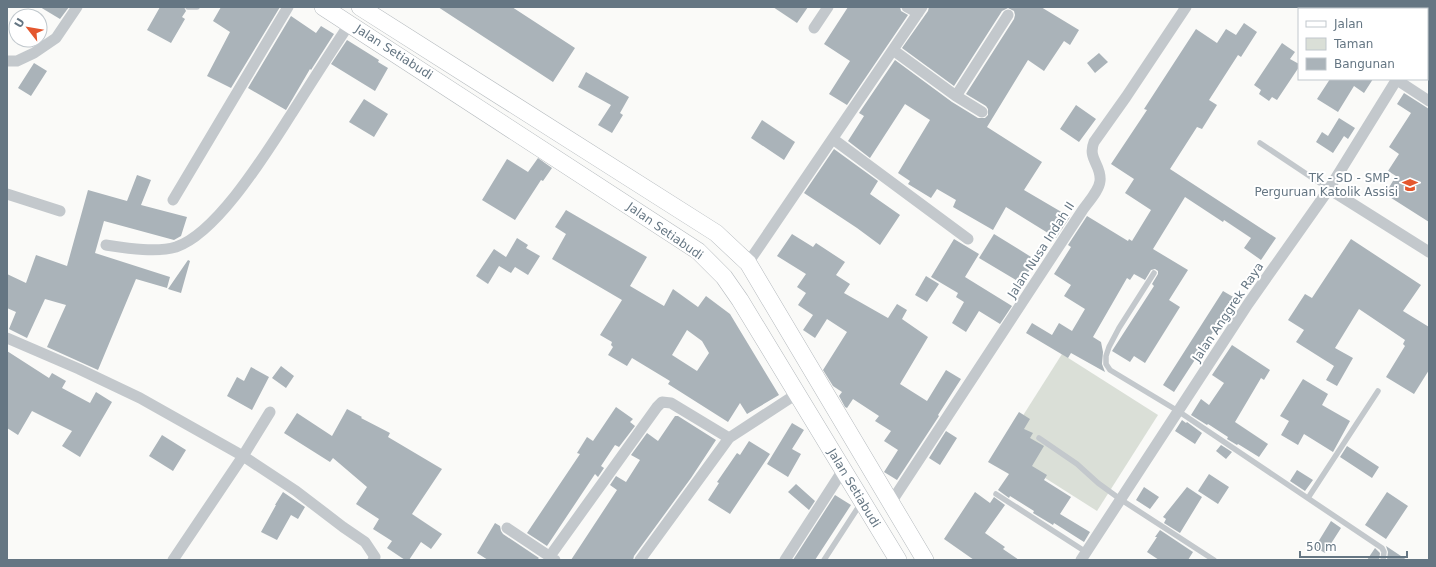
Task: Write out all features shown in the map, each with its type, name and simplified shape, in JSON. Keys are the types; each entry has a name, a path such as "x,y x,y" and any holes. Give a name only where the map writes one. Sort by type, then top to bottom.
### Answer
{"main road":[{"name":"Jalan Setiabudi","path":"323,7 350,23 698,251 724,277 740,300 798,393 898,560"},
{"name":"Jalan Setiabudi","path":"360,7 716,233 748,263 890,504 925,560"}],"street":[{"path":"7,61 17,61 28,56 56,38 77,7"},
{"path":"173,200 288,7"},
{"path":"814,28 828,7"},
{"path":"748,263 920,10 907,7"},
{"name":"Jalan Nusa Indah II","path":"890,504 1094,194 1100,182 1100,173 1092,155 1091,149 1094,142 1186,7"},
{"path":"956,96 1008,16"},
{"path":"106,245 135,249 160,249 176,247 198,235 228,205 258,164 350,23"},
{"path":"893,50 956,96 982,112"},
{"name":"Jalan Anggrek Raya","path":"1083,556 1248,304 1329,189 1396,80"},
{"name":"Jalan Anggrek Raya","path":"1398,80 1429,101"},
{"path":"833,139 968,238"},
{"path":"1329,189 1429,252"},
{"path":"7,194 60,211"},
{"path":"7,338 79,369 140,398 243,456 296,491 365,542 375,557 373,560"},
{"path":"640,560 729,438 798,393"},
{"path":"507,528 553,558 657,407 662,402 671,403 729,438"},
{"path":"173,560 243,456 270,412"},
{"path":"785,560 843,470"}],"lane":[{"path":"188,7 197,7"},
{"path":"1260,143 1329,189"},
{"path":"1154,273 1118,328 1108,347 1106,364 1110,370 1178,410 1382,548 1384,552 1383,560"},
{"path":"1308,498 1378,391"},
{"path":"1039,438 1077,464 1098,483 1120,499 1214,560"},
{"path":"996,494 1083,556"},
{"path":"824,560 863,501"}],"green space":[{"path":"1062,354 1158,415 1097,511 1001,450"}],"building":[{"path":"40,7 69,7 60,19 48,12 48,8"},
{"path":"160,7 184,7 186,11 182,17 185,19 171,43 147,30"},
{"path":"221,7 280,7 231,88 207,76 230,32 213,21"},
{"path":"438,7 512,7 575,48 553,82"},
{"path":"773,7 808,7 797,23"},
{"path":"848,7 900,7 901,11 908,15 847,105 829,94 850,61 824,44"},
{"path":"929,7 1041,7 1079,30 1070,45 1064,41 1044,71 1028,60 987,127 1042,162 1024,190 1070,217 1056,238 1006,207 993,230 953,207 956,200 937,189 931,198 908,184 910,181 898,173 930,120 905,104 870,158 848,141 864,116 859,113 895,60 952,102 978,118 985,118 988,115 988,109 986,106 966,94 1014,19 1014,11 1008,8 1002,11 954,86 902,48 928,11"},
{"path":"291,16 316,33 321,26 334,34 311,70 310,69 286,110 248,88"},
{"path":"1244,23 1257,32 1241,57 1238,55 1209,100 1217,105 1202,129 1197,127 1170,169 1276,238 1261,260 1244,248 1251,238 1185,197 1153,249 1188,270 1169,300 1180,307 1145,363 1134,356 1130,362 1112,351 1154,286 1152,284 1158,274 1158,271 1155,269 1151,270 1145,280 1134,274 1130,280 1127,278 1093,337 1101,342 1103,352 1102,364 1105,372 1071,353 1068,358 1026,333 1032,323 1052,335 1059,323 1072,331 1085,309 1064,296 1071,285 1054,274 1071,247 1068,245 1087,216 1128,241 1129,239 1132,241 1151,210 1125,193 1134,179 1111,164 1147,110 1144,109 1196,29 1217,43 1226,29 1236,35"},
{"path":"347,40 379,60 378,62 388,68 375,91 331,64"},
{"path":"1282,43 1295,52 1290,59 1298,63 1298,68 1277,100 1272,97 1269,101 1259,94 1261,90 1254,85"},
{"path":"1099,53 1108,62 1095,73 1087,63"},
{"path":"34,63 47,71 31,96 18,88"},
{"path":"586,72 629,97 620,113 623,115 612,133 598,125 611,105 578,87"},
{"path":"1329,80 1372,80 1364,93 1354,86 1338,112 1317,99"},
{"path":"1404,93 1429,109 1429,222 1385,194 1396,176 1388,171 1399,154 1389,147 1411,113 1397,104"},
{"path":"364,99 388,114 374,137 349,122"},
{"path":"1076,105 1096,119 1079,142 1060,129"},
{"path":"1339,118 1355,128 1348,139 1344,136 1333,153 1316,142 1322,132 1328,136"},
{"path":"762,120 795,142 784,160 751,138"},
{"path":"834,149 878,181 870,194 900,215 880,245 804,193"},
{"path":"538,158 552,168 543,181 541,180 515,220 482,200 507,159 528,172"},
{"path":"137,175 151,180 141,205 187,217 181,236 174,240 104,221 95,253 170,277 167,288 136,279 98,370 47,347 66,305 45,299 27,338 9,329 16,312 7,308 7,274 26,283 36,255 67,266 88,190 127,201"},
{"path":"566,210 647,257 630,286 664,306 673,289 698,307 706,296 730,314 779,395 747,414 740,403 728,422 668,384 670,381 632,358 627,366 608,355 613,347 611,345 612,342 600,335 622,300 552,259 566,234 555,227","holes":["687,330 702,341 709,353 697,371 672,355"]},
{"path":"792,234 813,247 816,243 845,262 836,275 850,284 844,293 888,318 897,304 907,310 902,319 928,337 900,384 927,401 946,370 961,379 938,415 939,416 897,480 884,472 898,450 884,441 891,431 875,421 879,416 853,399 847,408 845,407 839,396 842,392 833,386 823,370 847,332 827,319 815,338 803,330 813,315 798,305 806,293 797,287 806,274 777,256"},
{"path":"994,234 1036,260 1021,283 979,258"},
{"path":"517,238 528,245 526,248 540,256 528,275 515,267 511,273 499,266 488,284 476,276 494,249 506,257"},
{"path":"954,239 979,254 965,277 1012,306 1000,324 979,311 966,332 952,323 964,302 956,297 958,293 931,277"},
{"path":"1351,239 1421,285 1403,311 1429,327 1429,370 1414,394 1386,377 1405,346 1403,344 1405,340 1359,309 1335,348 1353,358 1337,386 1326,380 1334,366 1296,342 1304,330 1288,320 1305,294 1312,298"},
{"path":"188,260 190,261 181,293 168,289"},
{"path":"926,276 939,284 927,302 915,295"},
{"path":"1223,291 1235,298 1174,392 1163,385"},
{"path":"1232,345 1270,370 1264,380 1261,378 1235,422 1268,444 1259,457 1227,439 1228,437 1191,415 1201,399 1209,405 1224,383 1212,375"},
{"path":"7,351 49,378 52,373 66,381 62,388 90,403 96,392 112,402 80,457 62,446 72,431 32,411 18,435 7,428"},
{"path":"281,366 294,376 286,388 272,378"},
{"path":"251,367 269,377 252,410 227,396 237,377 244,381"},
{"path":"1303,379 1328,394 1322,405 1350,421 1333,452 1304,434 1298,445 1281,435 1289,421 1280,416"},
{"path":"616,407 633,419 630,422 635,426 619,447 615,445 601,466 604,468 598,477 595,474 547,546 527,533 580,454 577,453 587,437 593,441"},
{"path":"347,409 390,433 388,437 442,469 412,514 442,534 431,549 421,542 409,560 405,560 387,548 392,541 373,529 379,519 356,504 367,487 333,458 330,462 284,433 297,413 332,436"},
{"path":"1019,412 1030,419 1024,429 1033,433 1030,438 1044,446 1032,466 1047,475 1044,480 1071,497 1060,514 1090,532 1084,542 1054,523 1053,525 1033,513 1034,511 1010,496 1009,498 998,490 1009,474 988,462"},
{"path":"675,416 678,416 716,440 691,478 634,556 633,560 571,560 617,490 610,485 616,476 626,482 640,460 631,455 647,433 658,441"},
{"path":"1182,420 1202,433 1195,444 1175,431"},
{"path":"792,423 804,430 792,449 801,454 788,477 767,464"},
{"path":"946,431 957,438 940,465 929,458"},
{"path":"162,435 186,450 173,471 149,456"},
{"path":"749,441 770,454 730,514 708,500 719,483 717,482 737,453 740,455"},
{"path":"1221,445 1232,452 1226,459 1216,451"},
{"path":"1347,446 1379,467 1372,478 1340,457"},
{"path":"1297,470 1313,480 1305,491 1290,481"},
{"path":"1209,474 1229,487 1218,504 1198,491"},
{"path":"796,484 815,501 809,510 788,492"},
{"path":"1144,487 1159,497 1150,509 1136,500"},
{"path":"1187,487 1202,497 1180,533 1164,523 1166,519 1163,517"},
{"path":"283,492 305,507 298,519 291,515 277,540 261,532"},
{"path":"975,492 990,503 994,497 1005,505 985,533 1005,547 1003,549 1019,560 974,560 944,539"},
{"path":"1387,492 1408,506 1386,539 1365,525"},
{"path":"835,495 851,505 815,560 793,560"},
{"path":"1331,521 1341,528 1325,553 1315,547"},
{"path":"495,523 500,526 503,534 539,558 537,560 488,560 477,553"},
{"path":"1160,530 1193,552 1188,560 1159,560 1147,552"},
{"path":"1386,546 1407,560 1387,560 1388,552"},
{"path":"1375,548 1380,553 1379,560 1367,560"}],"place":[{"name":"TK - SD - SMP - Perguruan Katolik Assisi","path":"1410,185"}]}
